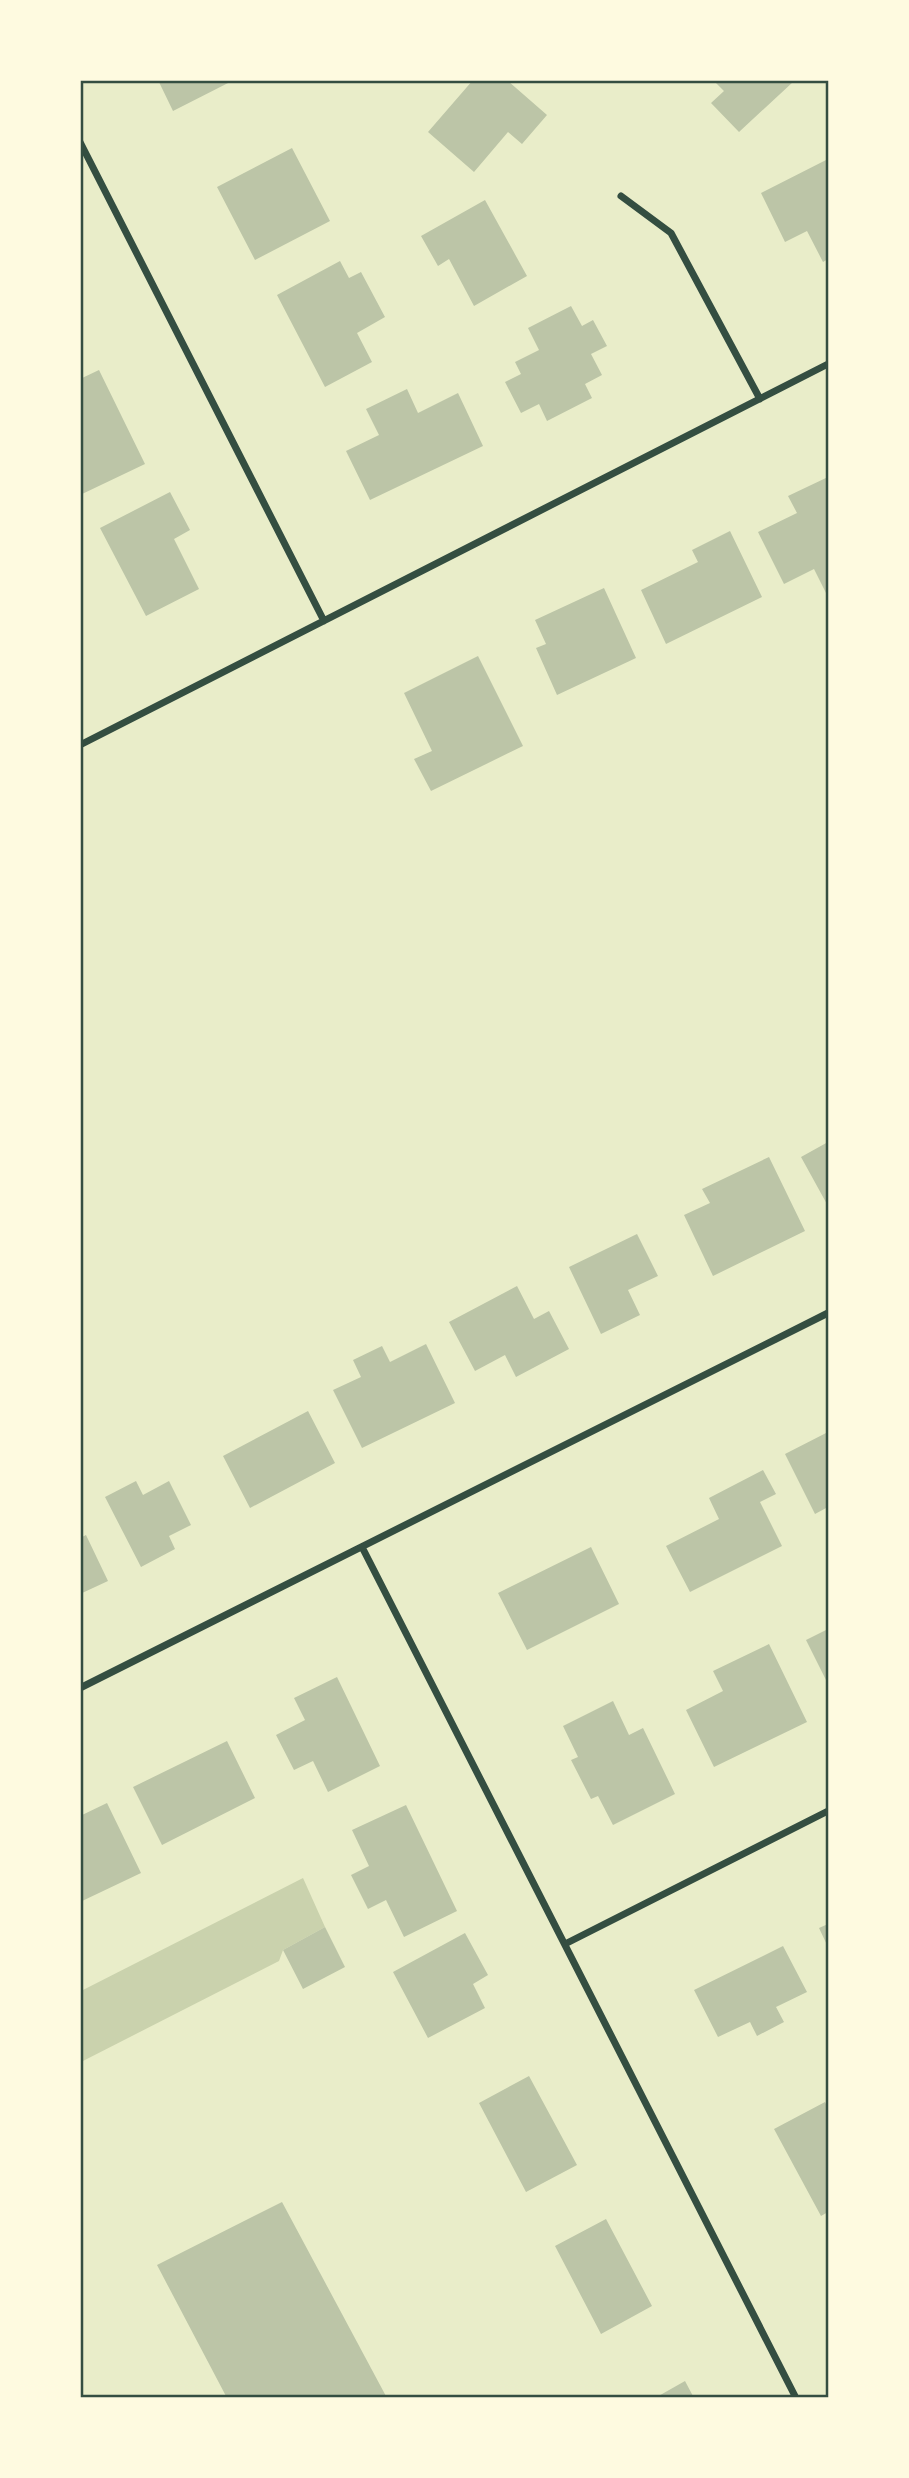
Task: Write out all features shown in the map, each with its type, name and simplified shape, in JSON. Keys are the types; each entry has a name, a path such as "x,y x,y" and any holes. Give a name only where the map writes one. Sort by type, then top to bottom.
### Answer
{"street":[{"path":"80,142 324,621"},
{"path":"621,197 671,233 760,399"},
{"path":"80,745 828,364"},
{"path":"80,1688 828,1313"},
{"path":"362,1547 796,2398"},
{"path":"565,1944 828,1811"}],"green space":[{"path":"303,1878 325,1927 283,1950 279,1961 81,2062 81,1991"}],"building":[{"path":"158,80 234,80 173,111"},
{"path":"473,80 507,80 547,115 522,144 508,132 474,172 428,132"},
{"path":"713,80 793,82 739,132 711,103 724,91"},
{"path":"292,148 330,221 255,260 217,187"},
{"path":"828,159 828,259 823,262 807,231 785,242 761,193"},
{"path":"485,200 527,276 474,306 449,259 438,266 421,236"},
{"path":"340,261 349,278 361,272 385,317 357,333 372,362 325,387 277,295"},
{"path":"571,306 582,326 593,320 607,346 591,354 602,375 585,384 592,398 547,421 539,404 521,413 505,382 521,374 515,362 539,350 528,328"},
{"path":"99,370 145,464 80,495 80,379"},
{"path":"407,389 418,413 458,393 483,446 370,500 346,451 379,435 366,409"},
{"path":"828,477 826,593 814,569 784,584 758,532 797,513 788,496"},
{"path":"170,492 190,530 174,539 199,589 146,616 100,528"},
{"path":"730,531 762,597 666,644 641,590 698,562 692,550"},
{"path":"604,588 636,658 557,695 536,648 546,644 535,620"},
{"path":"478,656 523,746 431,791 414,759 432,751 404,693"},
{"path":"828,1142 828,1206 801,1157"},
{"path":"769,1157 805,1231 713,1276 684,1215 710,1203 702,1189"},
{"path":"637,1234 658,1276 628,1290 640,1315 601,1334 569,1267"},
{"path":"517,1286 534,1319 549,1311 569,1349 516,1377 505,1355 475,1371 449,1322"},
{"path":"426,1344 455,1403 362,1448 333,1390 361,1377 353,1360 382,1346 390,1362"},
{"path":"308,1411 335,1463 250,1508 223,1456"},
{"path":"828,1432 828,1507 815,1514 785,1454"},
{"path":"763,1470 776,1494 760,1502 782,1546 690,1592 666,1546 719,1519 709,1498"},
{"path":"136,1481 143,1495 169,1481 191,1525 169,1536 175,1549 141,1567 105,1497"},
{"path":"86,1535 108,1581 80,1594 80,1538"},
{"path":"591,1547 619,1604 527,1650 498,1593"},
{"path":"828,1629 828,1684 806,1640"},
{"path":"769,1644 807,1722 714,1767 686,1710 723,1691 713,1671"},
{"path":"337,1677 380,1766 328,1792 313,1761 294,1770 276,1735 305,1720 294,1698"},
{"path":"613,1701 629,1735 643,1728 675,1794 613,1825 598,1796 591,1799 571,1760 578,1757 563,1726"},
{"path":"227,1741 255,1798 162,1845 133,1787"},
{"path":"107,1803 141,1873 80,1902 80,1816"},
{"path":"406,1805 457,1911 404,1937 386,1900 368,1909 351,1875 369,1866 352,1830"},
{"path":"828,1924 828,1947 819,1928"},
{"path":"325,1927 345,1967 303,1989 283,1950"},
{"path":"465,1933 488,1975 473,1984 485,2008 428,2038 393,1972"},
{"path":"783,1946 807,1992 776,2007 784,2022 757,2036 750,2022 718,2037 694,1990"},
{"path":"529,2076 577,2165 526,2192 479,2103"},
{"path":"825,2102 828,2108 828,2212 821,2216 774,2129"},
{"path":"282,2202 387,2398 227,2398 157,2265"},
{"path":"606,2219 652,2306 601,2334 555,2246"},
{"path":"685,2381 694,2398 655,2398"}]}
